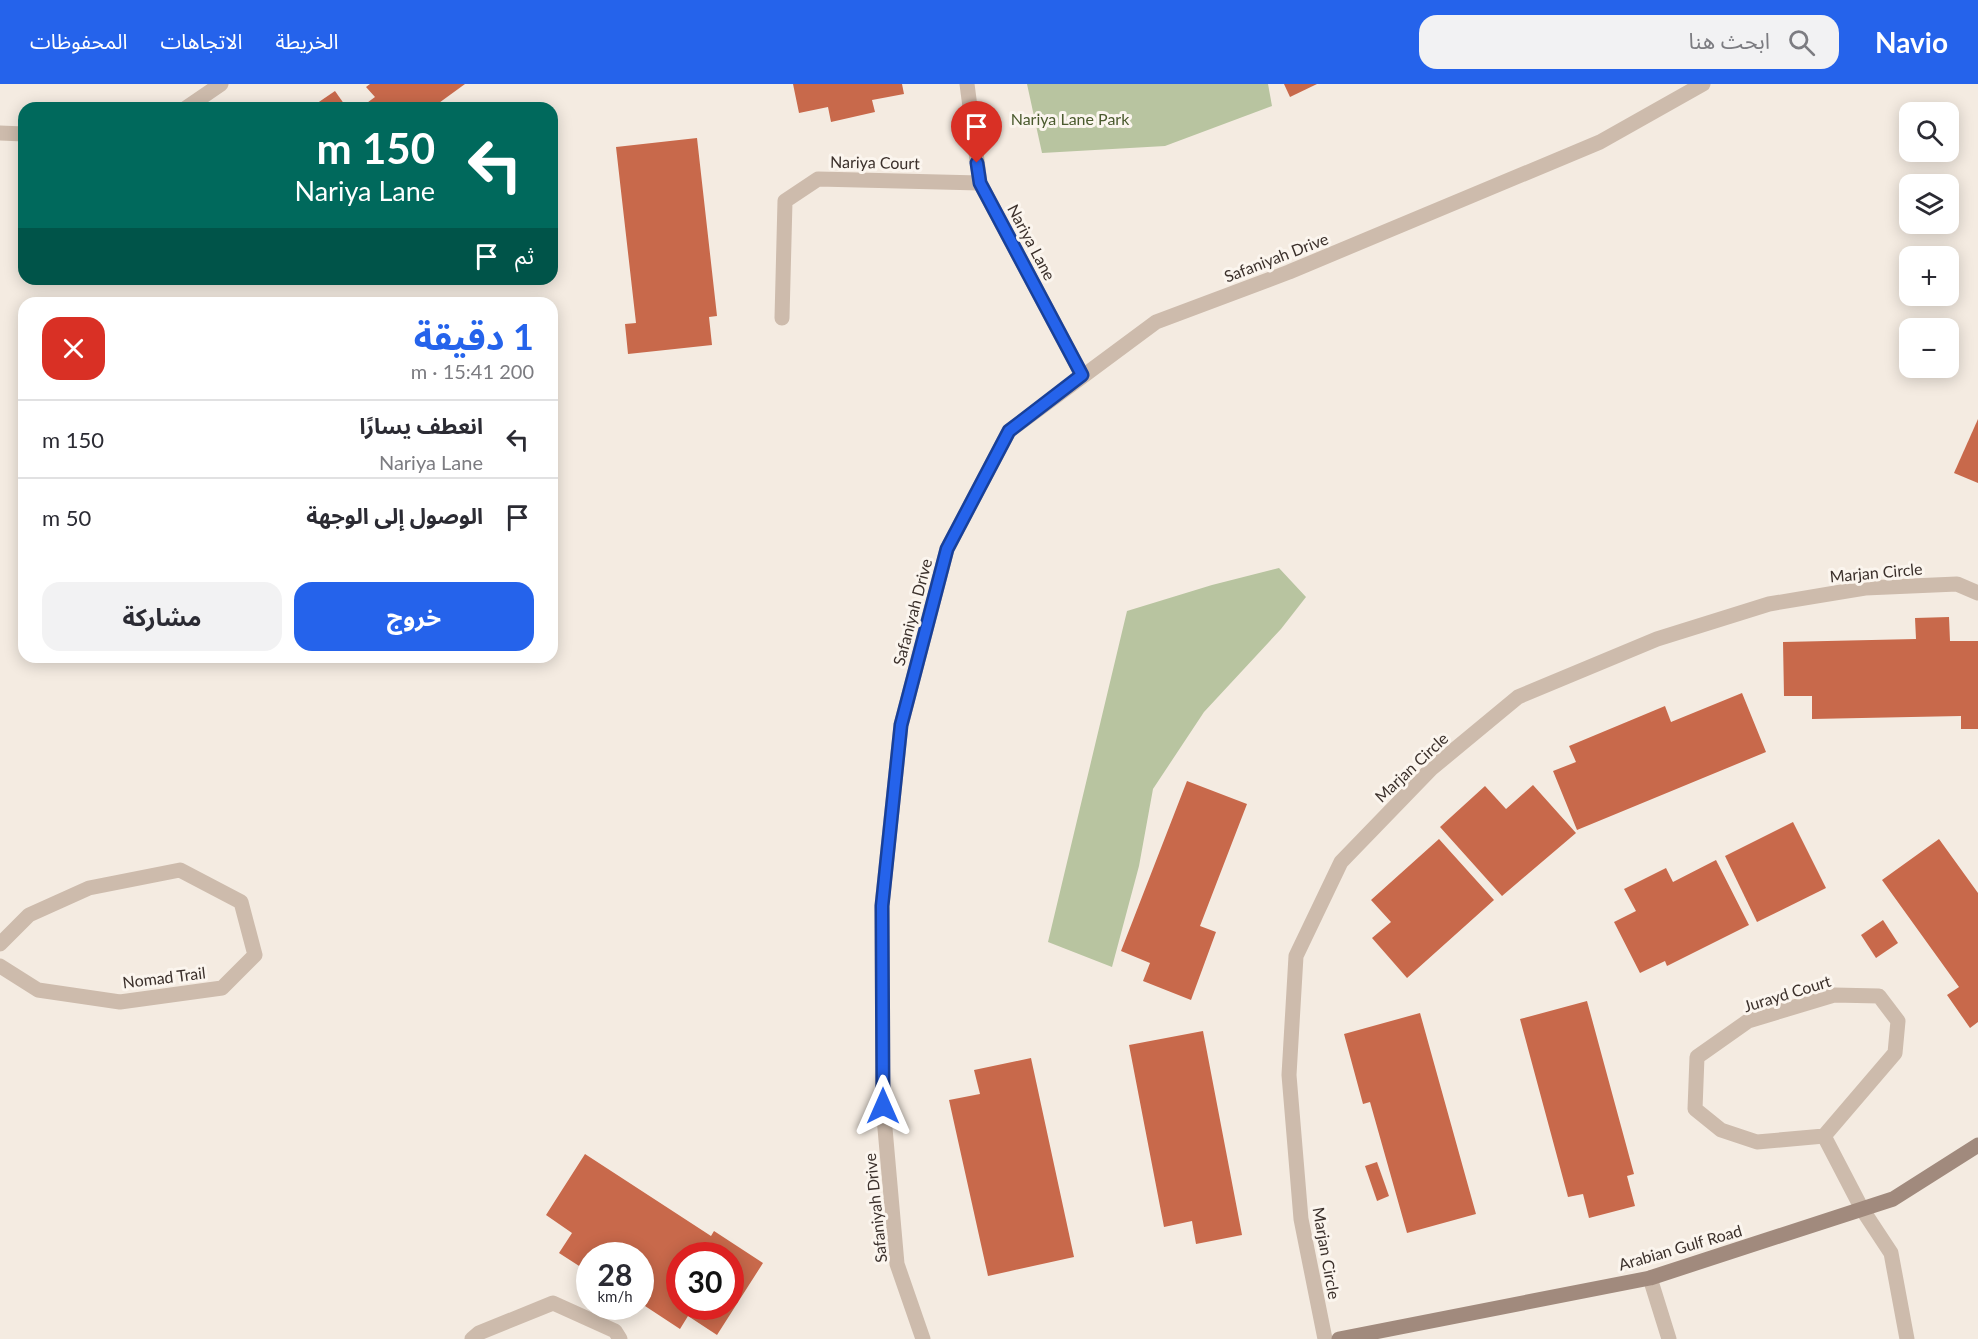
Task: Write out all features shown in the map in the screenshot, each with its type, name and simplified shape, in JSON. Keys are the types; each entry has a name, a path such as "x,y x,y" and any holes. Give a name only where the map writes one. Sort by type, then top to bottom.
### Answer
{"main road":[{"name":"Arabian Gulf Road","path":"1339,1339 1650,1278 1893,1199 1978,1145"}],"street":[{"path":"195,102 221,84"},
{"name":"Nariya Lane","path":"967,84 980,183 1082,375"},
{"name":"Safaniyah Drive","path":"923,1339 897,1264 883,1106 882,906 901,725 947,549 1009,431 1156,322 1289,272 1600,142 1703,84"},
{"path":"0,133 18,134"},
{"name":"Nariya Court","path":"782,318 785,201 818,179 980,183"},
{"name":"Marjan Circle","path":"1325,1339 1301,1220 1289,1075 1296,956 1341,862 1431,769 1518,697 1657,639 1769,604 1865,588 1957,584 1978,593"},
{"name":"Nomad Trail","path":"0,944 29,915 89,888 180,870 242,902 255,955 222,988 120,1002 38,990 0,966"},
{"name":"Jurayd Court","path":"1834,995 1879,996 1898,1021 1895,1053 1824,1136 1757,1142 1721,1130 1695,1109 1697,1057 1748,1021 1834,995"},
{"path":"1824,1136 1862,1209 1891,1253 1907,1339"},
{"path":"1650,1278 1670,1339"},
{"path":"472,1339 479,1333 553,1303 615,1331 620,1339"}],"green space":[{"name":"Nariya Lane Park","path":"1027,84 1268,84 1272,106 1165,146 1042,153"},
{"path":"1279,568 1306,597 1281,629 1204,712 1153,789 1139,866 1112,967 1048,942 1127,611 1212,585"}],"building":[{"path":"370,84 465,84 440,102 368,102 375,97 366,87"},
{"path":"793,84 902,84 904,94 872,100 875,112 831,122 828,107 799,113"},
{"path":"1284,84 1317,84 1290,97"},
{"path":"335,91 343,102 319,102"},
{"path":"697,138 717,316 709,317 712,345 628,354 625,324 636,323 616,147"},
{"path":"1978,419 1978,483 1954,473"},
{"path":"1949,617 1950,641 1978,641 1978,729 1961,729 1961,716 1812,719 1812,696 1784,696 1783,642 1916,639 1915,618"},
{"path":"1742,693 1766,752 1577,830 1553,771 1576,762 1569,746 1665,706 1671,722"},
{"path":"1187,781 1247,804 1200,926 1216,932 1191,1000 1143,981 1150,963 1121,951"},
{"path":"1533,785 1576,833 1502,896 1440,827 1485,786 1506,809"},
{"path":"1793,822 1826,888 1757,922 1725,856"},
{"path":"1439,839 1494,900 1407,978 1372,938 1391,922 1371,900"},
{"path":"1939,839 1978,893 1978,1022 1970,1028 1947,995 1959,987 1882,880"},
{"path":"1716,860 1749,925 1667,966 1665,961 1640,973 1614,922 1636,911 1624,889 1666,868 1673,882"},
{"path":"1883,920 1898,943 1876,958 1861,935"},
{"path":"1587,1001 1634,1174 1627,1176 1635,1206 1589,1218 1583,1194 1568,1197 1520,1019"},
{"path":"1420,1013 1476,1214 1407,1233 1370,1102 1363,1104 1344,1034"},
{"path":"1203,1031 1242,1235 1196,1244 1192,1221 1164,1227 1129,1045"},
{"path":"1031,1058 1074,1257 988,1276 949,1100 980,1094 974,1070"},
{"path":"585,1154 711,1236 714,1231 731,1242 666,1242 666,1320 654,1312 654,1242 576,1242 576,1264 559,1253 572,1233 546,1215"},
{"path":"1377,1162 1389,1196 1377,1201 1365,1166"},
{"path":"744,1251 763,1263 744,1293"},
{"path":"666,1320 686,1320 680,1329"},
{"path":"694,1320 727,1320 717,1335"}],"route":[{"path":"883,1106 882,906 901,725 947,549 1009,431 1082,375 980,183 977,163"}]}
